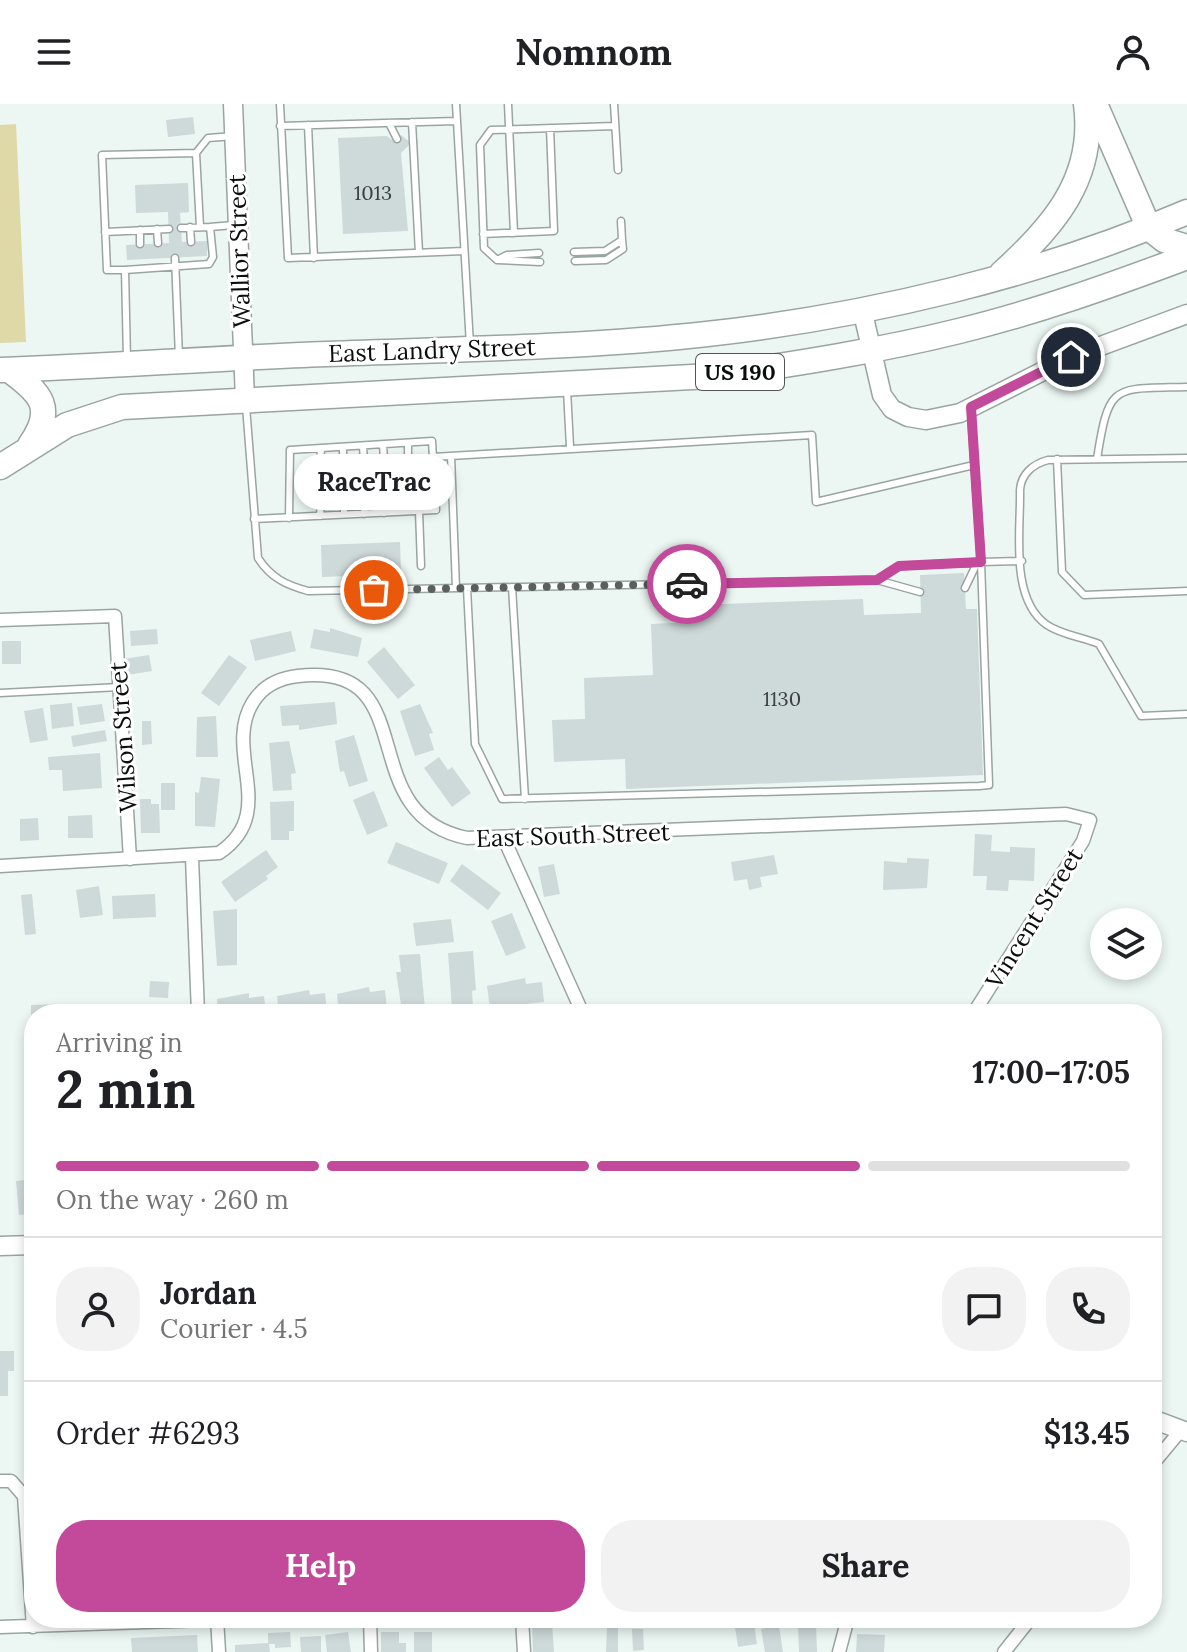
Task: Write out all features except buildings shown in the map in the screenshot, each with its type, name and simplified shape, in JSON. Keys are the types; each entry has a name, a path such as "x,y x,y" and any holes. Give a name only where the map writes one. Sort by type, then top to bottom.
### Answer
{"highway":[{"path":"998,277 1037,241 1062,212 1076,183 1083,148 1086,104"},
{"path":"1095,104 1149,228 1164,240 1187,247"},
{"name":"US 190","path":"862,309 1066,259 1187,212"},
{"name":"US 190","path":"0,467 67,425 122,407 711,376 870,350 960,331 1095,291 1187,257"},
{"path":"1095,291 1187,274"},
{"name":"East Landry Street","path":"4,370 470,349 710,334 862,309"},
{"path":"4,370 32,388 44,408 41,429 29,447"}],"street":[{"name":"Wallior Street","path":"233,104 245,399"},
{"path":"862,309 882,395 892,409 908,417 926,420 971,407 1071,357 1187,314"},
{"name":"Wilson Street","path":"0,620 115,616 130,859"},
{"name":"East South Street","path":"0,866 219,853 236,841 246,825 249,807 246,716 267,686 284,678 302,675 338,676 370,698 399,783 417,815 449,835 504,839 1066,814 1090,820"},
{"name":"Vincent Street","path":"979,1004 1083,841 1090,820"},
{"path":"504,839 578,1004"},
{"path":"192,857 198,1004"},
{"path":"0,1246 24,1245"},
{"path":"1162,1423 1184,1431 1162,1454"},
{"path":"0,1481 11,1481 24,1496"},
{"path":"0,1627 24,1627"},
{"path":"218,1628 219,1652"},
{"path":"370,1628 371,1652"},
{"path":"523,1628 524,1652"},
{"path":"839,1652 845,1628"},
{"path":"1004,1652 1023,1628"}],"lane":[{"path":"280,104 288,258 464,251"},
{"path":"456,104 470,349"},
{"path":"508,104 514,233"},
{"path":"614,104 618,170"},
{"path":"280,126 456,121"},
{"path":"412,122 419,253"},
{"path":"389,123 397,139"},
{"path":"308,125 314,258"},
{"path":"540,262 497,260 484,248 480,145 491,130 615,126"},
{"path":"483,234 554,231 550,128"},
{"path":"200,227 196,153 208,138 234,136"},
{"path":"405,149 413,154"},
{"path":"196,153 102,155 107,270 209,264 213,257 210,227"},
{"path":"575,261 606,260 623,249 621,221"},
{"path":"181,228 238,225"},
{"path":"190,227 191,242"},
{"path":"157,229 158,243"},
{"path":"105,232 169,229"},
{"path":"140,230 140,244"},
{"path":"574,252 605,251 622,240"},
{"path":"497,260 507,255 539,253"},
{"path":"192,257 193,267"},
{"path":"159,258 159,269"},
{"path":"175,258 179,360"},
{"path":"141,259 142,270"},
{"path":"125,270 127,363"},
{"path":"567,385 570,447"},
{"path":"1097,459 1104,414 1117,394 1130,389 1187,387"},
{"path":"245,399 258,558 268,573 286,585 308,591 877,580 920,592"},
{"path":"467,588 475,744 502,799 989,785 971,407"},
{"path":"433,457 812,435 816,502 974,465"},
{"path":"289,518 290,450 432,441 436,510"},
{"path":"408,443 408,459"},
{"path":"383,445 384,459"},
{"path":"363,447 364,460"},
{"path":"343,448 343,461"},
{"path":"320,462 321,449"},
{"path":"451,456 456,588"},
{"path":"1187,458 1057,459 1032,467 1020,482 1024,587 1035,613 1055,630 1099,644 1141,716 1187,714"},
{"path":"1057,459 1062,572 1074,589 1084,595 1187,591"},
{"path":"411,497 421,566"},
{"path":"384,498 384,513"},
{"path":"344,499 344,514"},
{"path":"364,514 365,499"},
{"path":"320,516 321,500"},
{"path":"254,519 453,509"},
{"path":"877,580 899,566 1022,561"},
{"path":"965,588 979,562"},
{"path":"512,587 525,799"},
{"path":"0,693 120,687"}],"shaded area":[{"path":"16,124 26,342 0,343 0,125"}],"way so far":[{"path":"374,590 687,584"}],"place":[{"name":"RaceTrac","path":"374,590"}],"route":[{"path":"687,584 877,580 899,566 981,562 971,407 1071,357"}]}
